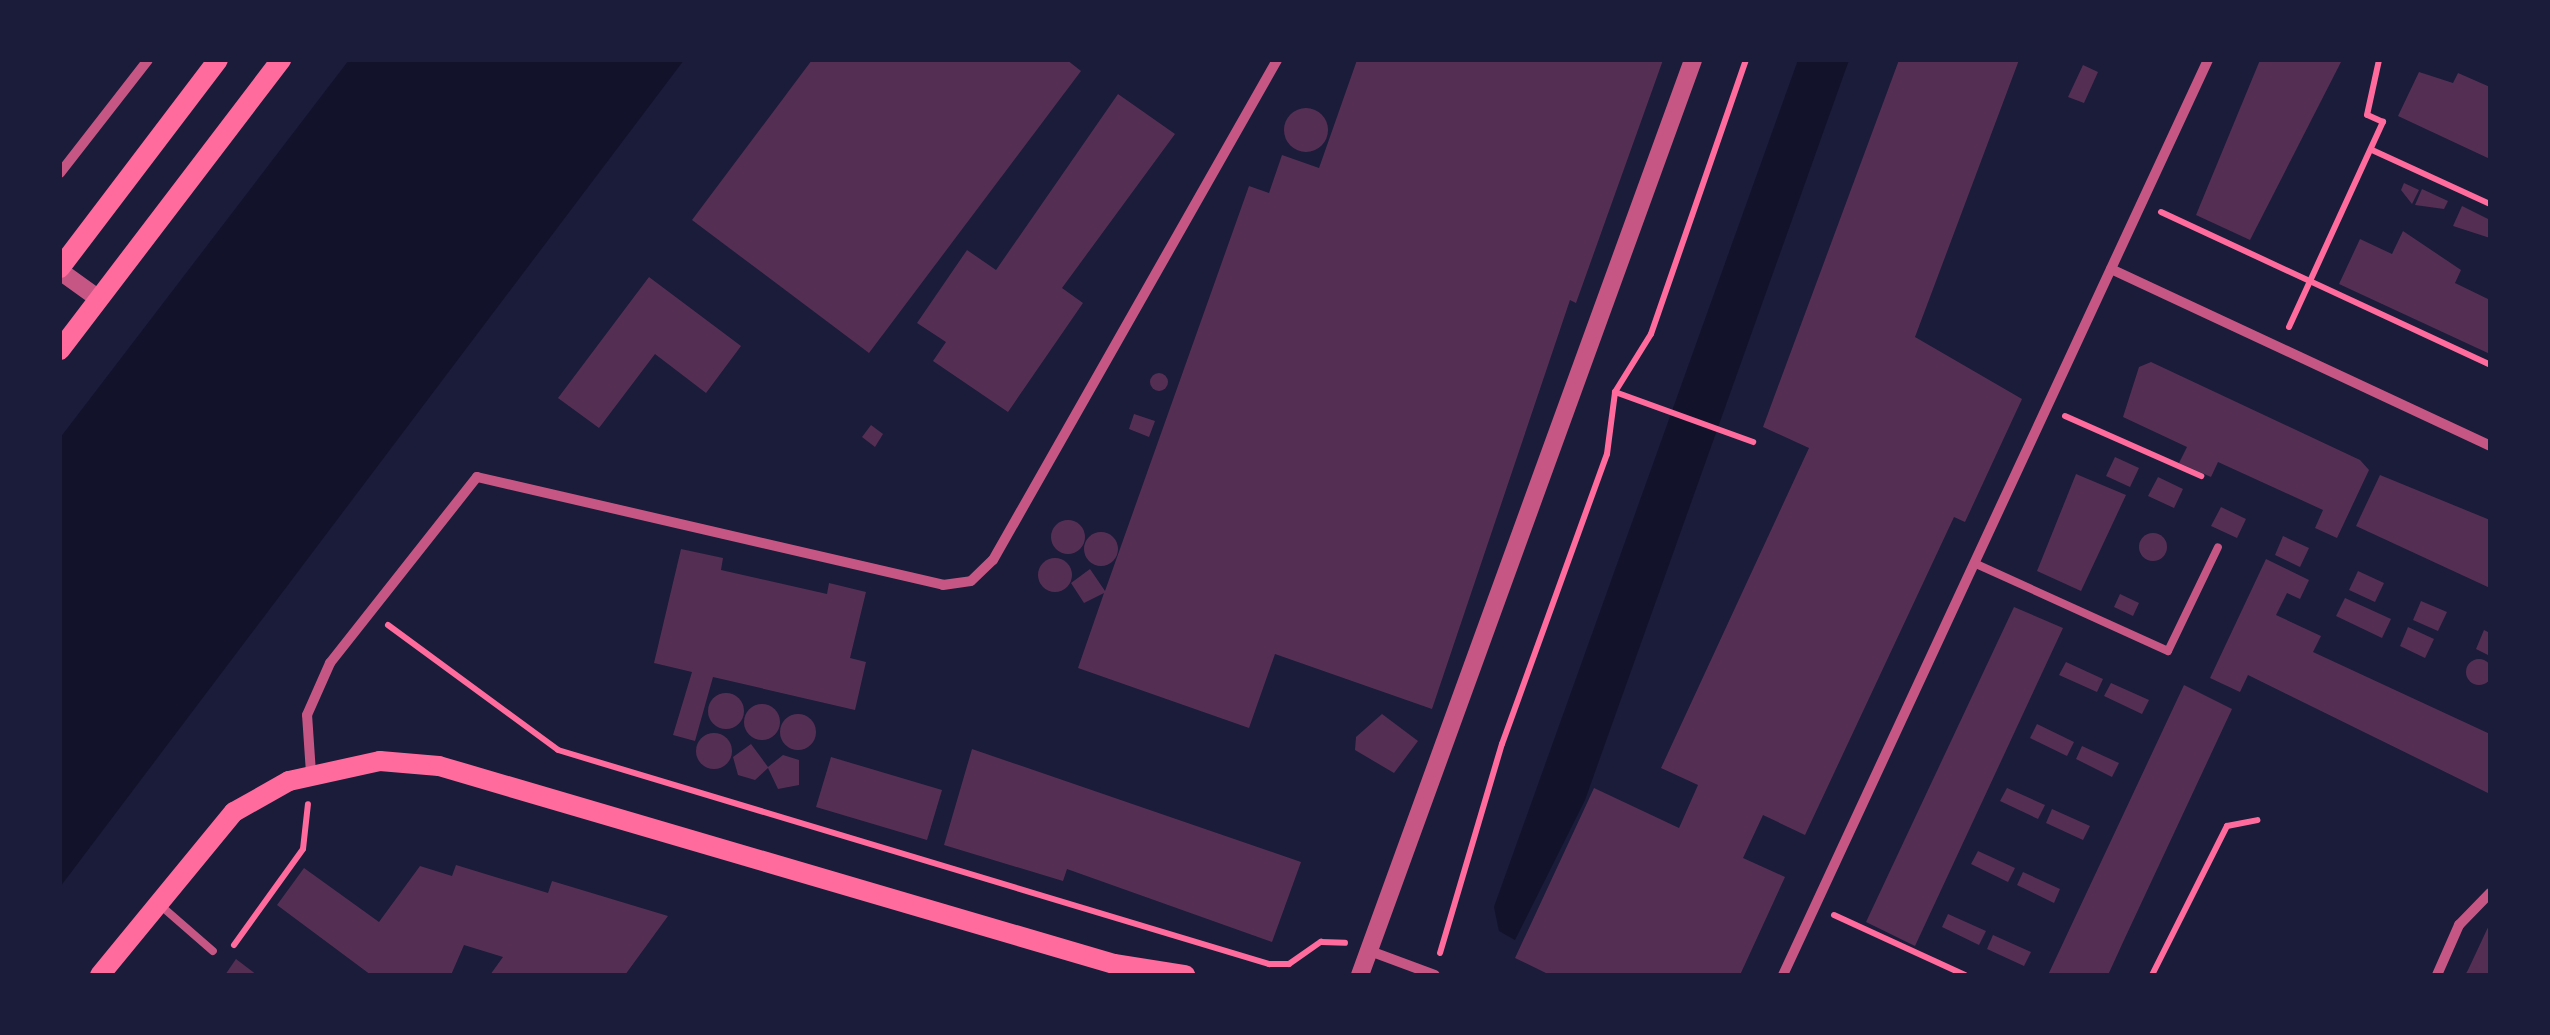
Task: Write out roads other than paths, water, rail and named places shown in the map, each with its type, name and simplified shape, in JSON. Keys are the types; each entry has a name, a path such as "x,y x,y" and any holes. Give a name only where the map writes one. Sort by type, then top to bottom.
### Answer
{"main road":[{"path":"60,269 218,60"},
{"path":"60,350 281,60"},
{"path":"100,975 155,900 234,812 311,774 380,761 439,766 1122,970 1185,975"}],"street":[{"path":"60,173 148,60"},
{"path":"311,774 307,714 330,663 373,614 477,477 943,585 971,581 993,560 1277,60"},
{"path":"1360,975 1693,60"},
{"path":"1783,975 2208,60"},
{"path":"60,269 99,299"},
{"path":"2111,269 2490,446"},
{"path":"2437,975 2459,926 2490,893"},
{"path":"1370,951 1434,975"}],"lane":[{"path":"1974,563 2168,651 2218,548"},
{"path":"155,900 213,950"}]}
